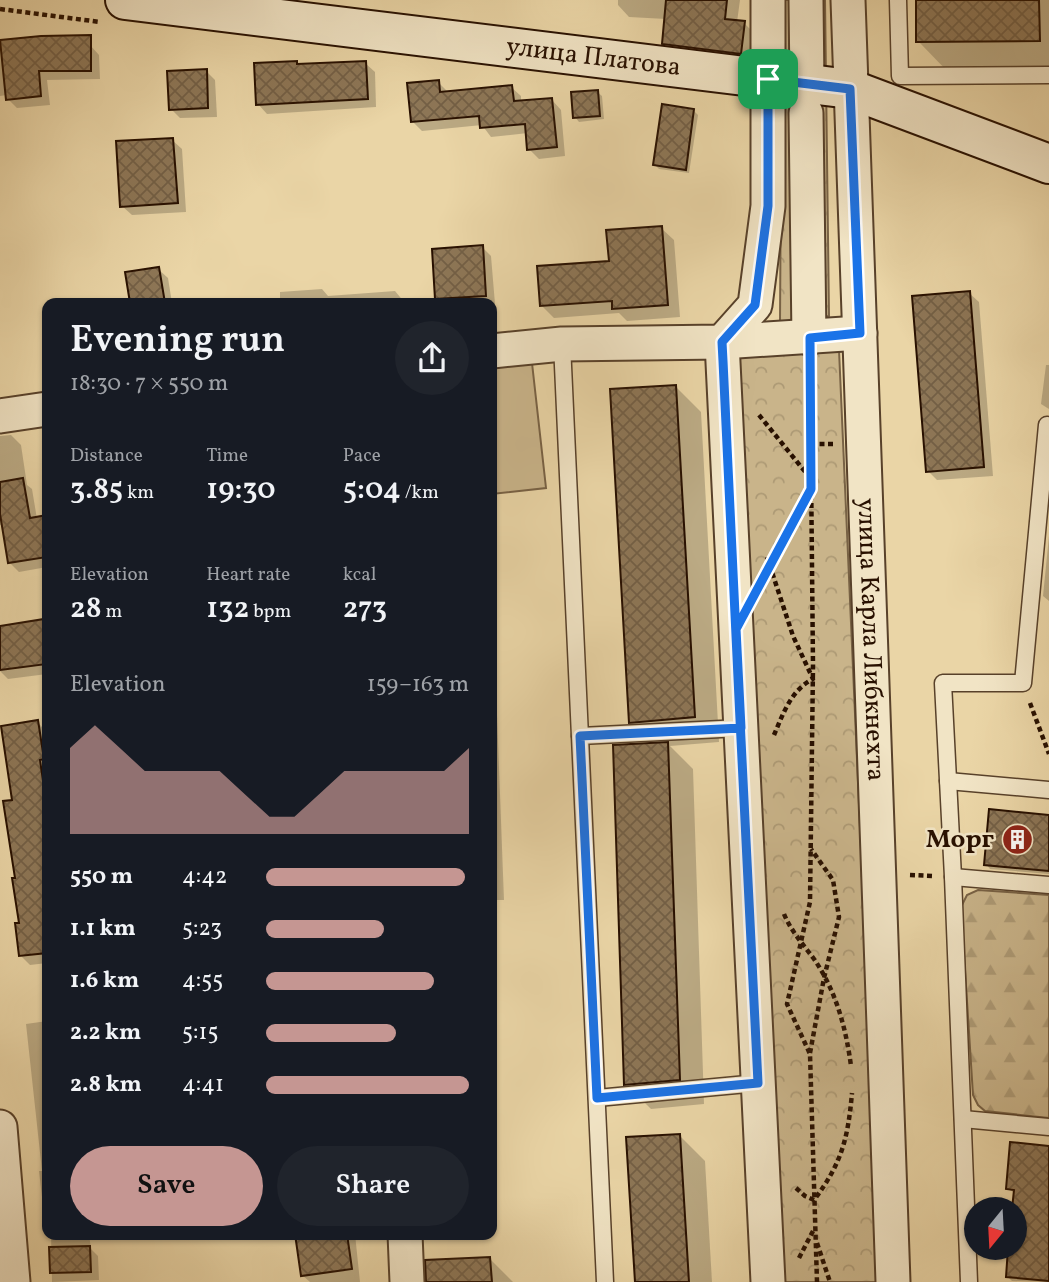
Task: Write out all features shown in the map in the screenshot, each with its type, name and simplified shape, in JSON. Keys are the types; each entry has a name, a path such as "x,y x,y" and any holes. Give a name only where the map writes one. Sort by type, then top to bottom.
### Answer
{"street":[{"name":"улица Платова","path":"125,0 807,98 850,107 1049,164"},
{"path":"768,0 768,206 755,305 722,342 768,1282"},
{"path":"806,0 810,338"},
{"name":"улица Карла Либкнехта","path":"848,0 893,1282"},
{"path":"497,350 562,344 722,342 860,333"},
{"path":"0,416 42,410"},
{"path":"0,1127 13,1282"},
{"path":"405,1240 407,1282"}],"lane":[{"path":"898,0 900,76 1049,75"},
{"path":"562,344 605,1282"},
{"path":"969,1282 943,682 1023,683 1047,425 1049,426"},
{"path":"580,736 741,728"},
{"path":"948,781 1049,790"},
{"path":"953,877 1049,886"},
{"path":"597,1098 758,1083"},
{"path":"962,1119 1049,1127"}],"path":[{"path":"810,338 813,679 810,902 787,1004 810,1054"},
{"path":"752,407 811,480"},
{"path":"764,578 811,489"},
{"path":"766,555 793,636 813,679"},
{"path":"771,742 789,701 798,688 813,679"},
{"path":"1023,683 1049,754"},
{"path":"810,848 833,880 839,917 810,1054 817,1282"},
{"path":"780,904 788,924 814,960 834,995 849,1049 852,1072"},
{"path":"814,1200 831,1178 839,1159 849,1127 853,1084"},
{"path":"815,1236 830,1282"}],"green space":[{"path":"782,0 825,0 829,316 780,323"},
{"path":"733,350 839,350 880,1282 775,1282"},
{"path":"532,363 546,488 497,493 497,367"},
{"path":"978,890 1049,895 1049,1118 985,1111 973,1095 961,907 967,895"}],"building":[{"path":"666,0 727,0 725,19 745,21 741,54 662,44"},
{"path":"916,0 1039,0 1040,41 916,42"},
{"path":"91,35 91,71 39,71 41,96 6,100 0,40"},
{"path":"297,61 297,64 366,61 368,99 256,105 254,63"},
{"path":"207,69 208,108 169,110 167,71"},
{"path":"439,80 440,92 512,85 514,101 552,98 557,147 527,150 525,124 480,128 479,116 411,122 407,83"},
{"path":"598,90 600,116 573,118 571,92"},
{"path":"662,104 694,109 686,170 653,165"},
{"path":"173,138 178,203 120,207 116,141"},
{"path":"662,226 668,305 612,309 612,301 540,306 537,266 609,261 606,230"},
{"path":"483,245 486,296 435,298 432,249"},
{"path":"159,267 164,298 129,298 125,272"},
{"path":"970,291 984,467 926,472 912,296"},
{"path":"676,385 695,717 629,723 610,389"},
{"path":"23,478 30,518 42,516 42,558 8,563 0,514 0,482"},
{"path":"42,619 42,665 0,670 0,626"},
{"path":"38,720 42,746 42,954 19,956 15,923 19,923 12,878 15,878 3,801 12,800 1,726"},
{"path":"668,742 680,1080 624,1085 613,745"},
{"name":"Морг","path":"989,809 1049,815 1049,871 984,865"},
{"path":"680,1134 689,1282 635,1282 626,1137"},
{"path":"1010,1142 1049,1146 1049,1281 1006,1277 1007,1260 1027,1260 1027,1197 1013,1197 1014,1190 1006,1189"},
{"path":"296,1240 348,1240 352,1269 301,1276"},
{"path":"90,1246 91,1272 50,1273 49,1247"},
{"path":"490,1257 492,1282 426,1282 425,1260"}],"place":[{"name":"Морг","path":"1017,840"}],"route":[{"path":"768,79 768,206 755,305 722,342 730,502 741,728 758,1083 597,1098 580,736 741,728 736,629 811,489 810,338 860,333 850,89 768,79"}]}
